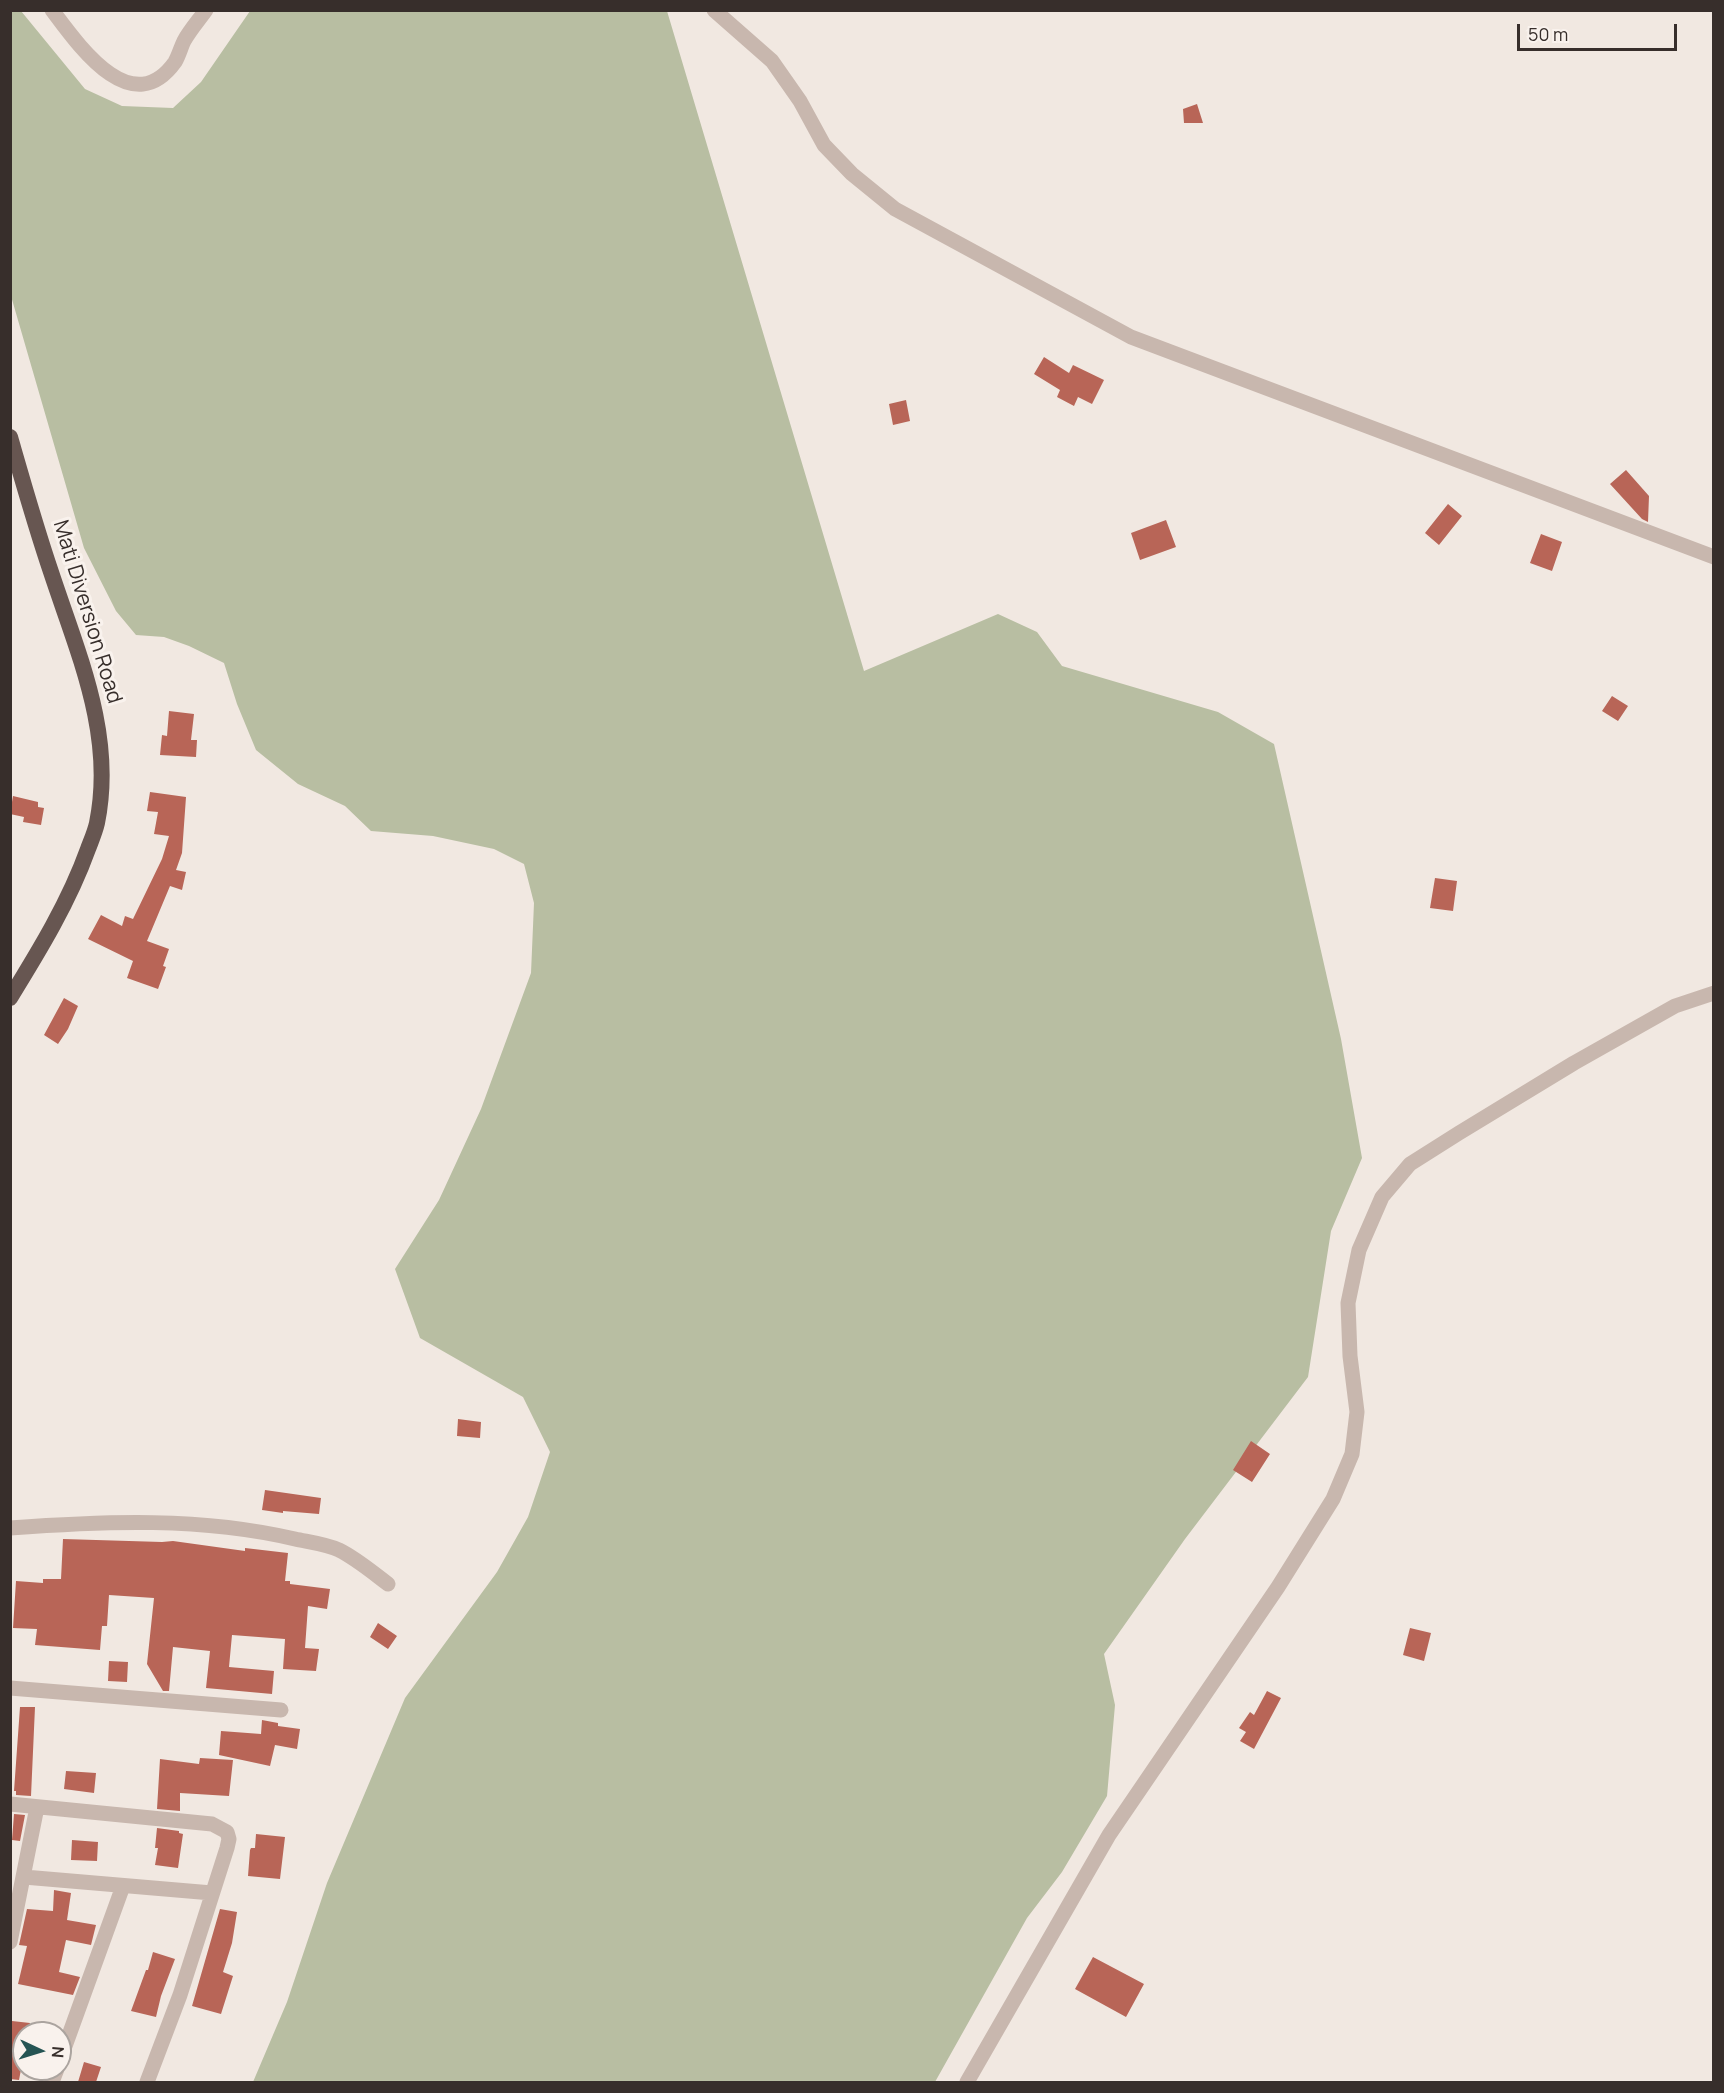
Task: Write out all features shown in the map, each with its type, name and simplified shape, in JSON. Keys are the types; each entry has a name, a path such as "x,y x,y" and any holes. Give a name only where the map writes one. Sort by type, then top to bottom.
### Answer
{"highway":[{"name":"Mati Diversion Road","path":"10,437 51,572 86,675 99,727 103,776 96,825 81,867 61,910 10,998"}],"street":[{"path":"52,10 76,42 112,77 136,86 157,80 175,62 185,39 206,10"},
{"path":"714,10 772,61 800,101 824,145 852,174 895,209 1131,337 1713,557"},
{"path":"967,2082 1109,1835 1278,1587 1334,1499 1352,1454 1357,1412 1350,1356 1348,1303 1359,1250 1382,1197 1410,1164 1459,1133 1675,1006 1713,993"},
{"path":"10,1528 104,1522 147,1522 207,1524 266,1532 337,1549 362,1563 388,1584"},
{"path":"10,1688 281,1710"},
{"path":"10,1804 212,1824 227,1832 229,1839 180,1995 147,2082"},
{"path":"10,1942 37,1807"},
{"path":"24,1877 212,1893"},
{"path":"72,2027 123,1886"}],"green space":[{"path":"11,11 21,11 85,89 122,106 173,108 201,82 250,11 667,11 864,671 998,614 1037,632 1062,666 1218,712 1274,744 1341,1039 1362,1158 1331,1231 1308,1377 1185,1539 1104,1654 1115,1705 1107,1796 1062,1872 1027,1918 935,2082 253,2082 287,2002 327,1883 405,1698 497,1572 528,1517 550,1452 523,1397 420,1338 395,1269 439,1200 481,1109 531,973 534,903 524,864 494,849 433,836 371,831 345,806 298,784 256,750 237,704 224,663 164,637 136,635 116,611 84,548 11,296"}],"building":[{"path":"1197,104 1203,123 1184,123 1183,109"},
{"path":"1044,357 1069,373 1073,365 1104,380 1092,404 1078,397 1074,406 1057,397 1060,390 1034,374"},
{"path":"906,400 910,421 893,425 889,404"},
{"path":"1626,470 1649,496 1648,522 1642,519 1610,484"},
{"path":"1448,504 1462,516 1439,545 1425,533"},
{"path":"1166,520 1176,547 1140,560 1131,533"},
{"path":"1541,534 1562,542 1552,571 1530,563"},
{"path":"1612,696 1628,706 1618,721 1602,711"},
{"path":"169,711 194,714 191,740 197,740 196,757 160,755 162,735 167,736"},
{"path":"150,792 186,797 182,853 176,870 186,872 182,890 170,886 147,941 169,949 163,966 166,967 158,989 127,978 133,961 88,939 101,915 122,926 125,916 133,919 162,859 169,836 154,834 158,812 147,811"},
{"path":"13,796 38,802 38,807 44,808 41,825 23,822 24,817 10,814"},
{"path":"1435,878 1457,881 1453,911 1430,908"},
{"path":"64,998 78,1006 68,1029 58,1044 44,1035"},
{"path":"458,1419 481,1422 480,1438 457,1436"},
{"path":"1251,1441 1270,1454 1252,1482 1233,1470"},
{"path":"265,1490 321,1498 319,1514 262,1510"},
{"path":"63,1539 173,1541 245,1551 245,1548 288,1553 285,1581 290,1581 290,1584 330,1589 327,1609 308,1606 305,1648 319,1649 316,1671 283,1669 285,1639 232,1635 229,1667 274,1671 272,1694 206,1688 210,1651 173,1647 169,1691 163,1691 147,1664 154,1598 109,1595 107,1626 102,1626 100,1650 35,1645 37,1629 13,1628 16,1581 43,1583 43,1579 61,1579"},
{"path":"378,1623 397,1636 388,1649 370,1637"},
{"path":"1410,1628 1431,1633 1424,1661 1403,1655"},
{"path":"109,1661 128,1662 127,1682 108,1681"},
{"path":"1267,1691 1281,1698 1254,1749 1240,1741 1246,1732 1239,1728 1250,1712 1254,1715"},
{"path":"20,1707 35,1707 31,1796 16,1795 14,1791"},
{"path":"262,1720 278,1723 278,1726 300,1729 297,1749 275,1745 270,1766 219,1755 221,1731 261,1734"},
{"path":"200,1758 233,1760 229,1796 180,1793 180,1811 157,1809 160,1759 199,1764"},
{"path":"66,1771 96,1773 94,1793 64,1789"},
{"path":"14,1814 25,1815 20,1841 12,1840"},
{"path":"157,1828 179,1831 183,1834 178,1868 155,1865 158,1848 155,1848"},
{"path":"256,1834 285,1837 280,1879 248,1876 250,1850 255,1848"},
{"path":"72,1840 98,1842 97,1861 71,1860"},
{"path":"54,1890 71,1893 67,1920 96,1925 91,1945 66,1940 59,1972 80,1977 73,1995 18,1984 27,1946 19,1945 27,1909 53,1911"},
{"path":"220,1909 237,1912 232,1943 223,1972 233,1976 221,2014 192,2006"},
{"path":"153,1952 175,1959 156,2017 131,2011"},
{"path":"1093,1957 1144,1984 1126,2017 1075,1989"},
{"path":"12,2021 12,2079 10,2079"},
{"path":"84,2062 101,2067 96,2082 78,2082"}]}
